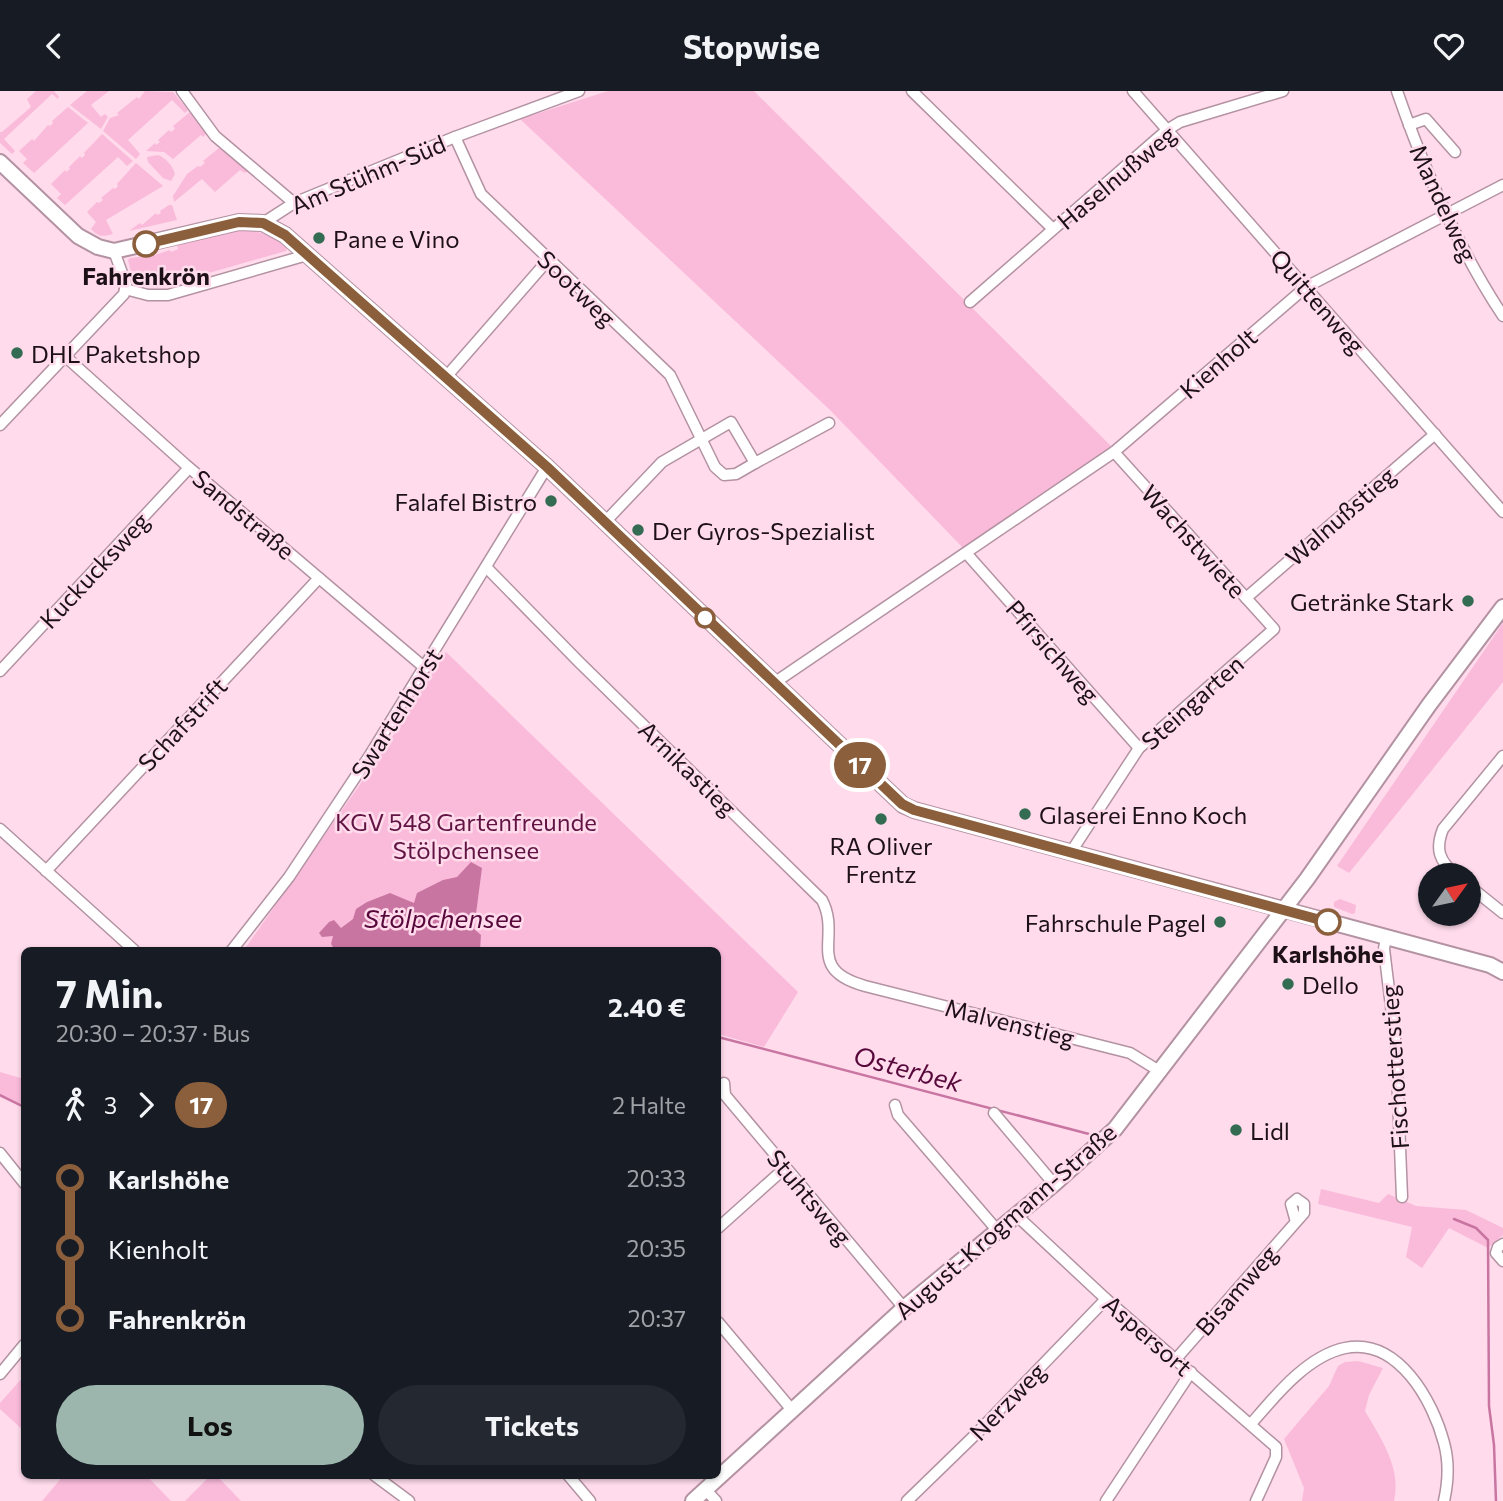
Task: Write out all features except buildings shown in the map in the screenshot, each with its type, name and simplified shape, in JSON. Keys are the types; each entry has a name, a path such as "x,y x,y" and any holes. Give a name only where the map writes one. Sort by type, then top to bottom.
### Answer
{"street":[{"path":"182,91 215,136 294,203"},
{"name":"Am Stühm-Süd","path":"114,251 239,222 263,223 294,203 455,137 579,91"},
{"path":"912,91 1053,229"},
{"name":"Quittenweg","path":"1133,91 1503,512"},
{"name":"Haselnußweg","path":"970,302 1167,130 1180,122 1283,91"},
{"name":"Mandelweg","path":"1397,91 1447,215 1477,274 1503,316"},
{"name":"Mandelweg","path":"1409,125 1426,119 1455,152"},
{"name":"Sootweg","path":"455,137 481,194 670,375 715,467 724,475 736,474 755,463"},
{"path":"0,162 78,236 98,247 114,251 126,284 124,294 0,425"},
{"name":"Kienholt","path":"774,683 1114,452 1306,287 1503,185"},
{"path":"263,223 285,235 547,467 902,804 914,810 1490,965 1503,972"},
{"path":"125,289 148,295 168,295 307,255"},
{"path":"446,377 548,260"},
{"name":"Sandstraße","path":"66,357 189,468 425,668"},
{"path":"605,522 662,462 732,422 755,463 829,423"},
{"name":"Walnußstieg","path":"1246,598 1435,434"},
{"name":"Wachstwiete","path":"1114,452 1274,629"},
{"name":"Swartenhorst","path":"234,947 289,877 425,668 547,467"},
{"name":"Kuckucksweg","path":"0,671 189,468"},
{"name":"Pfirsichweg","path":"967,554 1139,748"},
{"name":"Arnikastieg","path":"486,567 822,901 828,911 830,924 827,951 831,964 840,976 854,983"},
{"name":"Schafstrift","path":"46,871 319,578"},
{"path":"1283,909 1503,607"},
{"name":"Steingarten","path":"1070,852 1139,748 1274,629"},
{"path":"1443,863 1438,853 1443,829 1503,756"},
{"path":"0,829 131,947"},
{"path":"1481,895 1503,913"},
{"name":"August-Krogmann-Straße","path":"721,1472 904,1308 1054,1184 1115,1129 1283,909"},
{"name":"Fischotterstieg","path":"1386,937 1384,949 1396,1047 1402,1197"},
{"name":"Malvenstieg","path":"854,983 1130,1053 1161,1072"},
{"name":"Stuhtsweg","path":"723,1083 725,1095 904,1308"},
{"path":"895,1105 898,1115 997,1230"},
{"path":"994,1113 1054,1184"},
{"path":"0,1153 21,1179"},
{"path":"721,1226 785,1168"},
{"name":"Aspersort","path":"1016,1215 1106,1299 1276,1447 1276,1457 1256,1501"},
{"name":"Bisamweg","path":"1176,1359 1296,1222"},
{"path":"1503,1244 1496,1253 1503,1261"},
{"name":"Nerzweg","path":"907,1501 977,1433 1106,1299"},
{"path":"721,1326 792,1410"},
{"path":"0,1374 21,1349"},
{"path":"1251,1424 1276,1395 1321,1359 1342,1349 1371,1349 1395,1360 1420,1387 1430,1406 1445,1445 1448,1483 1444,1501"},
{"path":"1106,1501 1191,1372"},
{"path":"379,1479 409,1501"},
{"path":"571,1479 590,1501"},
{"path":"711,1481 716,1501"},
{"name":"August-Krogmann-Straße","path":"692,1501 711,1481"}],"green space":[{"path":"36,91 54,91 59,97 58,99 52,94 4,139 15,151 12,154 0,143 0,132 31,107 27,99"},
{"path":"87,91 109,91 91,105 101,117 105,114 108,117 101,129 70,105"},
{"path":"145,91 173,92 188,110 185,113 172,100 128,140 140,154 136,159 103,131 110,118 119,115 117,113 137,97 139,99"},
{"path":"608,91 754,91 1112,447 964,549 831,411 520,119"},
{"path":"68,107 88,123 34,173 23,163 27,159 19,151 32,139 34,141"},
{"path":"190,112 207,133 203,137 201,135 173,159 164,152 146,151 160,142 158,140 169,130 171,132 175,129 173,126"},
{"path":"102,134 133,161 127,166 118,157 65,205 57,198 61,194 51,184 65,170 66,172 70,169 80,156 82,158"},
{"path":"219,148 248,171 245,173 240,170 215,192 202,179 174,202 173,196 187,174 205,163 203,161"},
{"path":"158,155 167,160 175,174 171,181 163,178 148,162 147,157"},
{"path":"136,163 163,186 106,220 113,234 99,235 91,229 96,222 87,212 118,186"},
{"path":"172,205 177,220 129,231 140,223 142,225 156,213 161,213 160,211"},
{"path":"243,228 273,236 287,248 286,251 156,288 156,282 140,280 139,285 134,284 128,260 130,258 170,250 171,252 190,238"},
{"path":"1503,623 1503,682 1349,873 1337,866"},
{"name":"KGV 548 Gartenfreunde Stölpchensee","path":"446,652 798,992 764,1047 721,1035 721,947 246,947 384,750"},
{"path":"1340,899 1356,905 1355,913 1334,907 1334,902"},
{"path":"0,1072 21,1078 21,1107 0,1097"},
{"path":"1321,1189 1379,1203 1388,1194 1416,1206 1466,1210 1503,1228 1503,1235 1488,1248 1449,1228 1422,1268 1406,1257 1412,1227 1318,1204"},
{"path":"1358,1361 1383,1368 1369,1395 1365,1411 1383,1442 1392,1465 1396,1489 1394,1501 1302,1501 1304,1488 1284,1439 1329,1386 1338,1366 1345,1362"},
{"path":"21,1379 21,1428 0,1409 0,1403"},
{"path":"61,1479 150,1479 171,1501 42,1501"},
{"path":"207,1479 220,1479 241,1501 185,1501"}],"water":[{"name":"Stölpchensee","path":"471,862 482,868 474,929 481,935 480,947 333,947 333,936 322,937 319,933 334,920 341,928 353,919 356,909 367,902 390,893 414,903 417,893 443,880 457,877"}],"waterway":[{"name":"Osterbek","path":"721,1038 1089,1134"},
{"name":"Osterbek","path":"0,1095 21,1106"},
{"path":"1454,1219 1476,1228 1488,1240 1489,1406 1494,1445 1496,1501"}],"bus line":[{"name":"17","path":"146,244 251,221 263,223 285,235 547,467 902,804 914,810 1328,922"}],"place":[{"name":"Pane e Vino","path":"319,238"},
{"name":"Fahrenkrön","path":"146,244"},
{"name":"DHL Paketshop","path":"17,353"},
{"name":"Falafel Bistro","path":"551,501"},
{"name":"Der Gyros-Spezialist","path":"638,530"},
{"name":"Getränke Stark","path":"1468,601"},
{"name":"Glaserei Enno Koch","path":"1025,814"},
{"name":"RA Oliver Frentz","path":"881,819"},
{"name":"Fahrschule Pagel","path":"1220,922"},
{"name":"Karlshöhe","path":"1328,922"},
{"name":"Dello","path":"1288,984"},
{"name":"Lidl","path":"1236,1130"}]}
